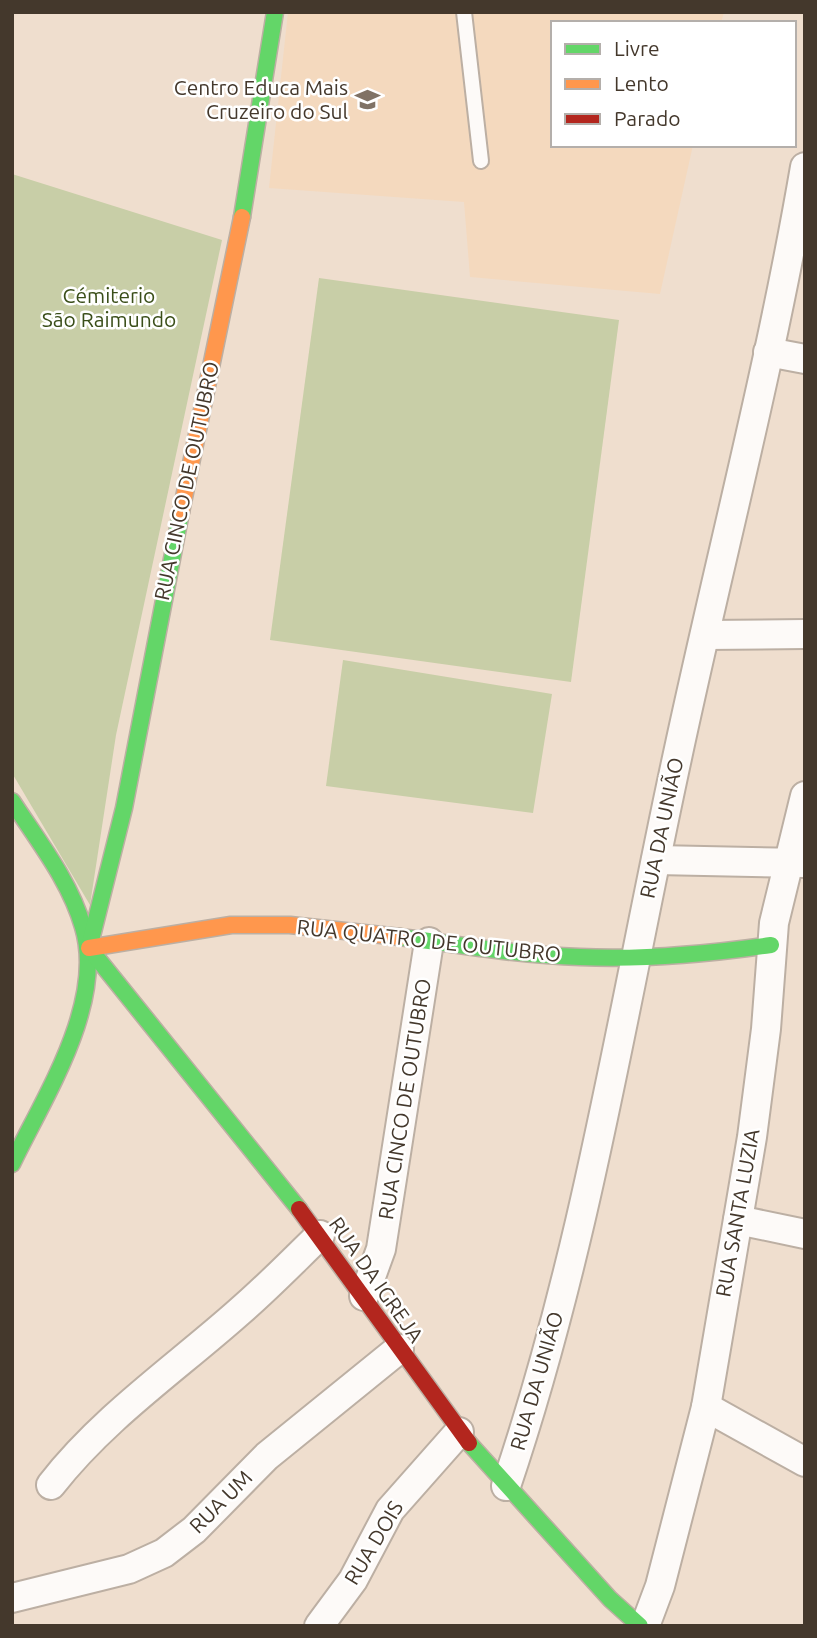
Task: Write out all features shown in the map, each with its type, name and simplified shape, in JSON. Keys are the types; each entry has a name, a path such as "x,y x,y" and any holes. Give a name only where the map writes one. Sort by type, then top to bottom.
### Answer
{"street":[{"name":"RUA CINCO DE OUTUBRO","path":"89,948 105,897 164,593 262,118 275,12"},
{"name":"RUA DA UNIÃO","path":"506,1486 535,1402 571,1258 768,352 805,167"},
{"path":"768,352 805,359"},
{"path":"705,635 805,635"},
{"name":"RUA SANTA LUZIA","path":"643,1626 660,1586 706,1407 738,1220 766,1029 771,945 796,863 805,796"},
{"path":"12,801 67,888 89,948 89,982 76,1022 12,1164"},
{"path":"656,860 796,863"},
{"name":"RUA QUATRO DE OUTUBRO","path":"89,948 206,927 250,924 307,926 553,956 634,959 706,955 771,945"},
{"name":"RUA CINCO DE OUTUBRO","path":"364,1296 382,1249 429,942"},
{"name":"RUA DA IGREJA","path":"89,948 320,1236 459,1432 610,1599 643,1626"},
{"path":"738,1220 805,1234"},
{"path":"51,1485 72,1459 150,1386 239,1312 320,1236"},
{"name":"RUA UM","path":"12,1598 129,1569 164,1553 194,1530 267,1456 399,1349"},
{"path":"706,1407 805,1462"},
{"name":"RUA DOIS","path":"319,1626 353,1580 390,1510 459,1432"}],"lane":[{"path":"464,12 481,160"}],"shaded area":[{"path":"288,12 724,12 722,21 551,21 551,147 693,147 660,294 470,277 464,202 269,188"}],"green space":[{"name":"Cémiterio São Raimundo","path":"12,174 222,240 116,735 90,905 12,773"},
{"path":"319,278 619,320 571,682 270,640"},
{"path":"343,660 552,694 533,813 326,786"}],"traffic: fast":[{"path":"242,217 275,12"},
{"path":"89,948 124,808 181,512"},
{"path":"12,801 70,894 83,927 88,956 86,987 68,1049 12,1164"},
{"path":"400,937 512,952 604,958 676,956 771,945"},
{"path":"89,948 299,1209"},
{"path":"469,1443 610,1599 640,1626"}],"traffic: slow":[{"path":"181,512 242,217"},
{"path":"89,948 231,925 290,925 400,937"}],"traffic: jam":[{"path":"299,1209 469,1443"}],"place":[{"name":"Centro Educa Mais Cruzeiro do Sul","path":"368,100"}]}
